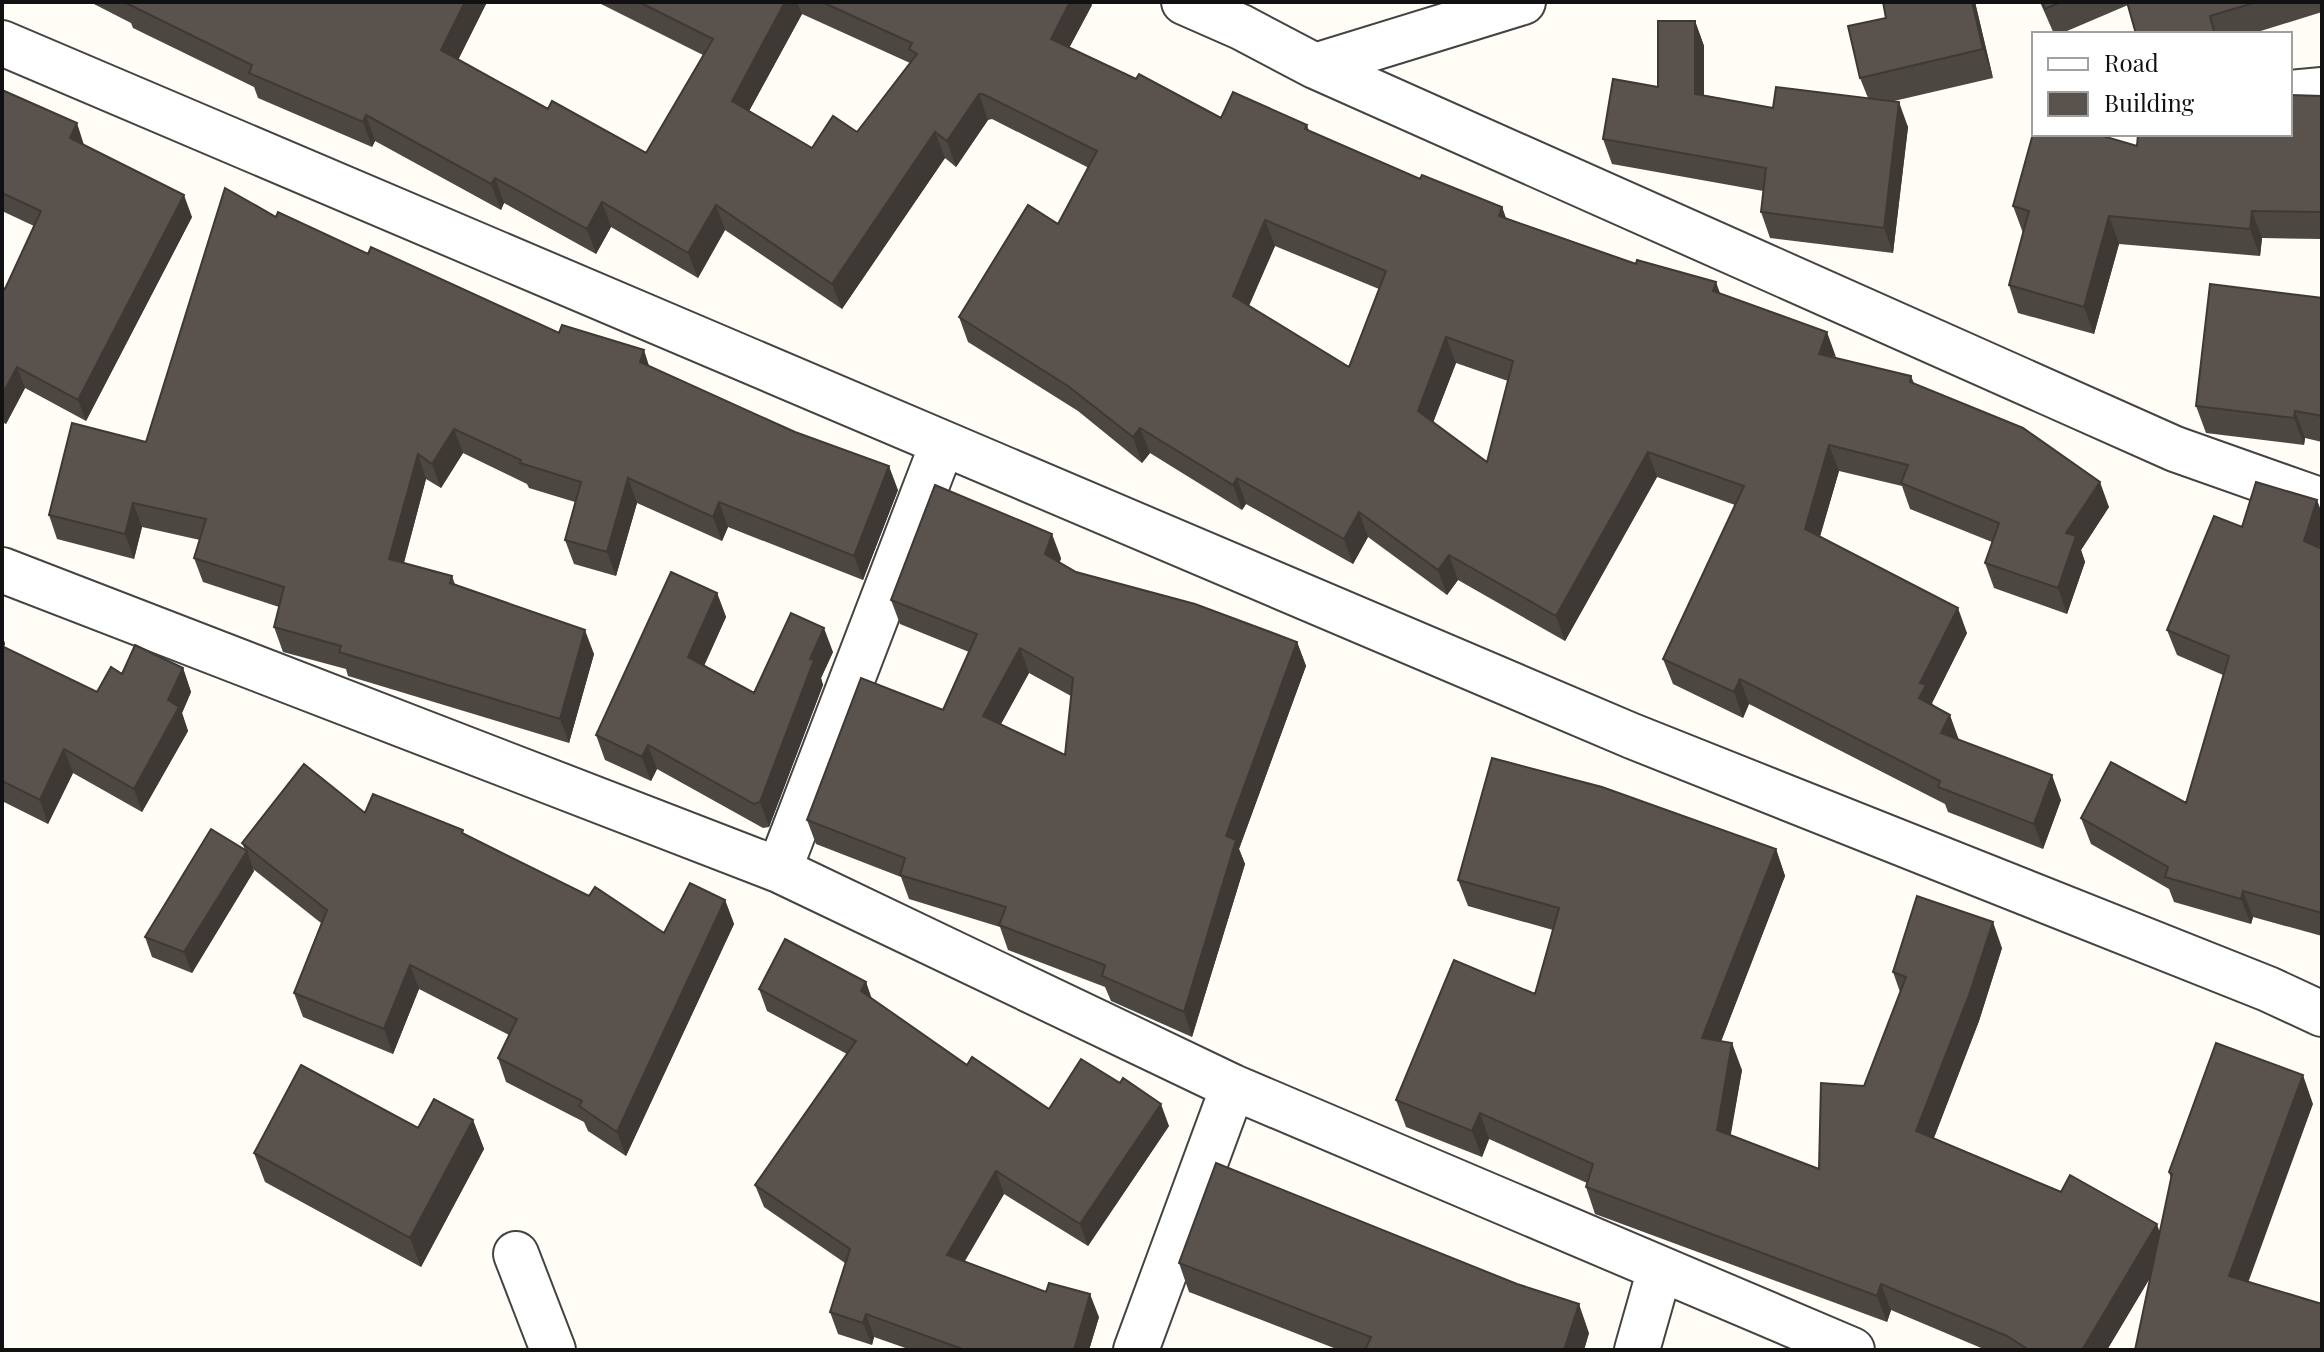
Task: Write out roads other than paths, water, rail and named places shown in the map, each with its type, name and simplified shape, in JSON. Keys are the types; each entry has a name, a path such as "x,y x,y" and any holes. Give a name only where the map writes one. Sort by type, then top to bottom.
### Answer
{"street":[{"path":"1184,2 1242,14 1315,66 2161,443 2322,501"},
{"path":"1315,66 1523,2"},
{"path":"2,43 1632,736 2253,983 2322,1014"},
{"path":"2292,93 2322,90"},
{"path":"779,870 942,445"},
{"path":"2,570 779,870 1233,1087 1852,1350"},
{"path":"1136,1350 1233,1087"},
{"path":"516,1254 553,1350"},
{"path":"1637,1350 1660,1269"}]}
